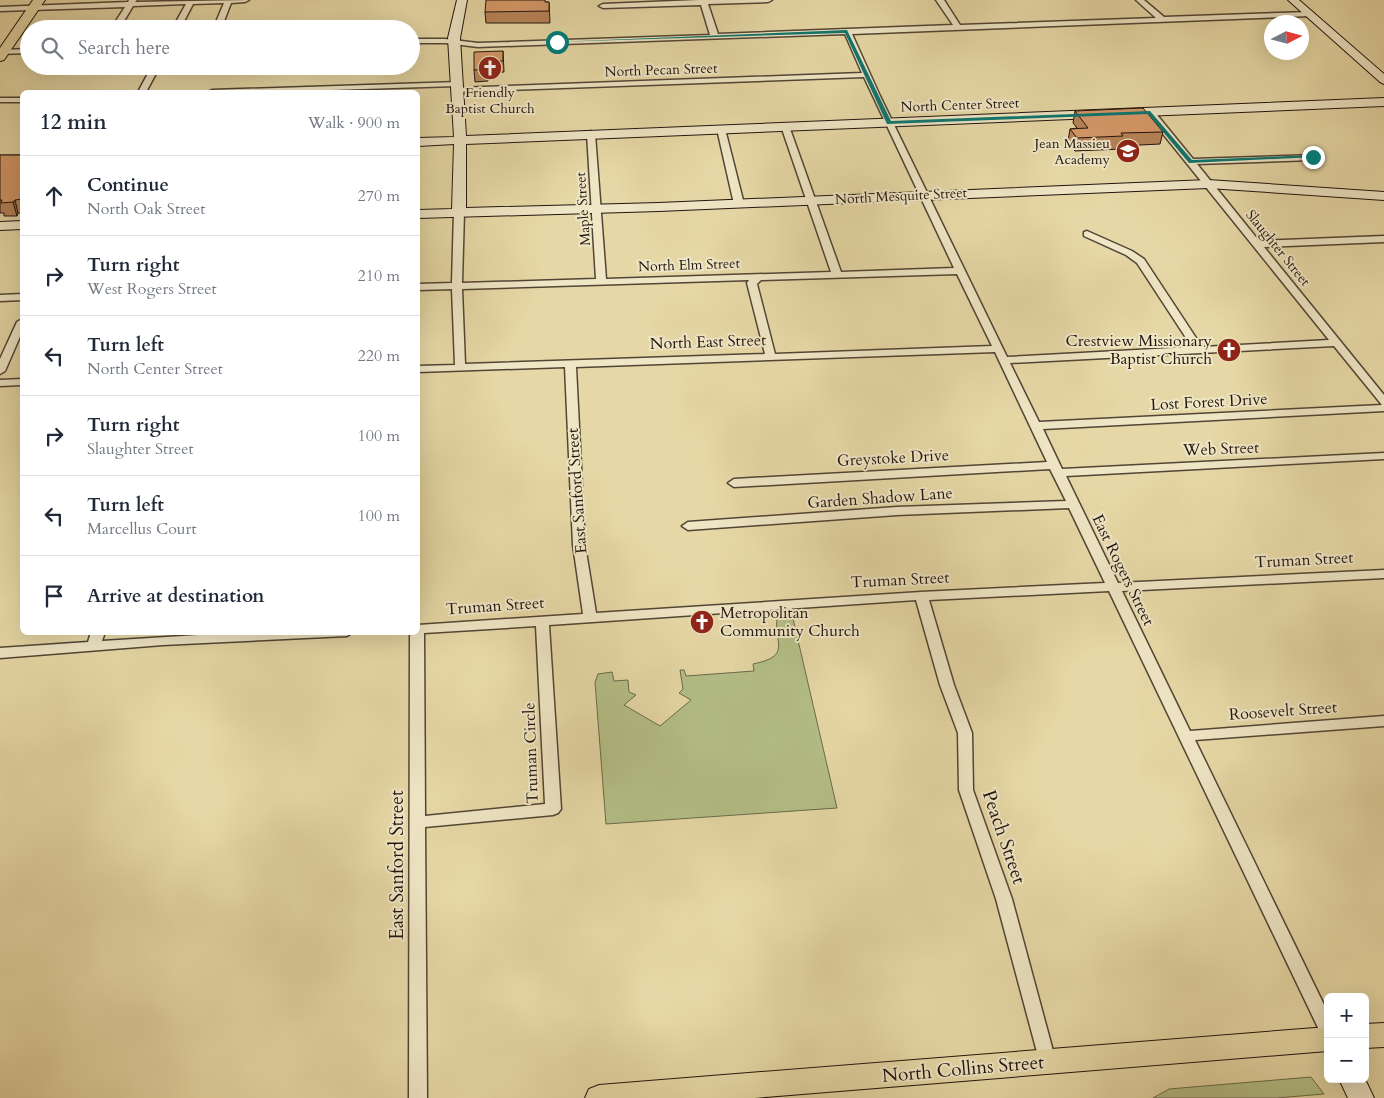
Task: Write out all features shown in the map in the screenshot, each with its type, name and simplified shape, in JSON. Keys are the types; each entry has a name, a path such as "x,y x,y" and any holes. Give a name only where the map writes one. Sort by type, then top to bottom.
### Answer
{"main road":[{"path":"459,212 460,140 454,38 462,0"},
{"path":"1293,0 1384,80"},
{"path":"25,20 36,4"},
{"path":"1,54 20,27"},
{"name":"North Center Street","path":"420,142 1384,102"},
{"name":"North Mesquite Street","path":"420,214 739,204 924,194 1208,184 1384,196"},
{"path":"0,226 20,225"},
{"path":"1369,1036 1384,1035"},
{"name":"North Collins Street","path":"599,1098 1324,1040"},
{"path":"1354,1083 1361,1098"}],"street":[{"path":"0,9 36,4 244,0"},
{"path":"603,6 768,0"},
{"path":"940,0 958,27"},
{"path":"1140,0 1162,20"},
{"path":"221,20 228,1"},
{"path":"703,1 715,36"},
{"path":"181,20 191,2"},
{"path":"120,20 131,3"},
{"path":"420,41 487,44 1310,14"},
{"name":"East Rogers Street","path":"847,32 1324,1023"},
{"path":"1,54 20,52"},
{"path":"143,90 151,75"},
{"name":"North Pecan Street","path":"310,90 867,75"},
{"path":"0,100 20,100"},
{"name":"Slaughter Street","path":"1150,112 1384,402"},
{"path":"785,126 837,274"},
{"path":"721,129 739,204"},
{"name":"Maple Street","path":"591,134 601,282"},
{"path":"1190,162 1313,157"},
{"path":"459,212 457,286 460,367"},
{"path":"1087,234 1142,261 1200,351"},
{"path":"1257,244 1384,239"},
{"name":"North Elm Street","path":"420,287 961,271"},
{"path":"760,276 752,283 771,357"},
{"path":"0,298 20,297"},
{"path":"0,371 20,326"},
{"name":"North East Street","path":"420,370 771,357 1200,351 1337,343"},
{"name":"East Sanford Street","path":"570,363 579,545 590,617"},
{"path":"0,383 20,382"},
{"name":"Lost Forest Drive","path":"1036,426 1384,408"},
{"name":"Web Street","path":"1056,469 1384,456"},
{"name":"Greystoke Drive","path":"734,483 1056,469"},
{"name":"Garden Shadow Lane","path":"688,526 896,511 1074,504"},
{"name":"Truman Street","path":"420,629 921,596 1384,574"},
{"name":"Peach Street","path":"921,596 947,685 965,733 966,790 1004,898 1047,1062"},
{"name":"Truman Circle","path":"416,822 553,809 542,621"},
{"path":"94,646 97,635"},
{"path":"0,653 292,635"},
{"name":"East Sanford Street","path":"417,635 418,1098"},
{"name":"Roosevelt Street","path":"1186,736 1384,721"}],"green space":[{"path":"791,610 837,808 606,824 595,682 598,674 612,672 614,681 628,680 629,692 636,695 624,705 660,726 691,700 679,693 683,689 680,670 684,670 686,676 754,671 753,664 765,661 777,653 779,648 777,618 782,612"},
{"path":"1311,1077 1324,1094 1277,1098 1153,1098 1169,1089"}],"building":[{"path":"486,0 545,0 545,2 549,2 549,11 485,12"},
{"path":"503,51 503,61 487,61 487,69 474,70 474,52"},
{"path":"1143,108 1163,132 1121,133 1123,136 1077,138 1070,129 1088,128 1075,111"},
{"path":"0,155 20,155 20,199 1,203 2,200 0,200"}],"place":[{"name":"Friendly Baptist Church","path":"490,68"},
{"name":"Jean Massieu Academy","path":"1128,151"},
{"name":"Crestview Missionary Baptist Church","path":"1229,350"},
{"name":"Metropolitan Community Church","path":"702,622"}],"route":[{"path":"557,42 847,32 889,122 1150,112 1190,162 1313,157"}]}
